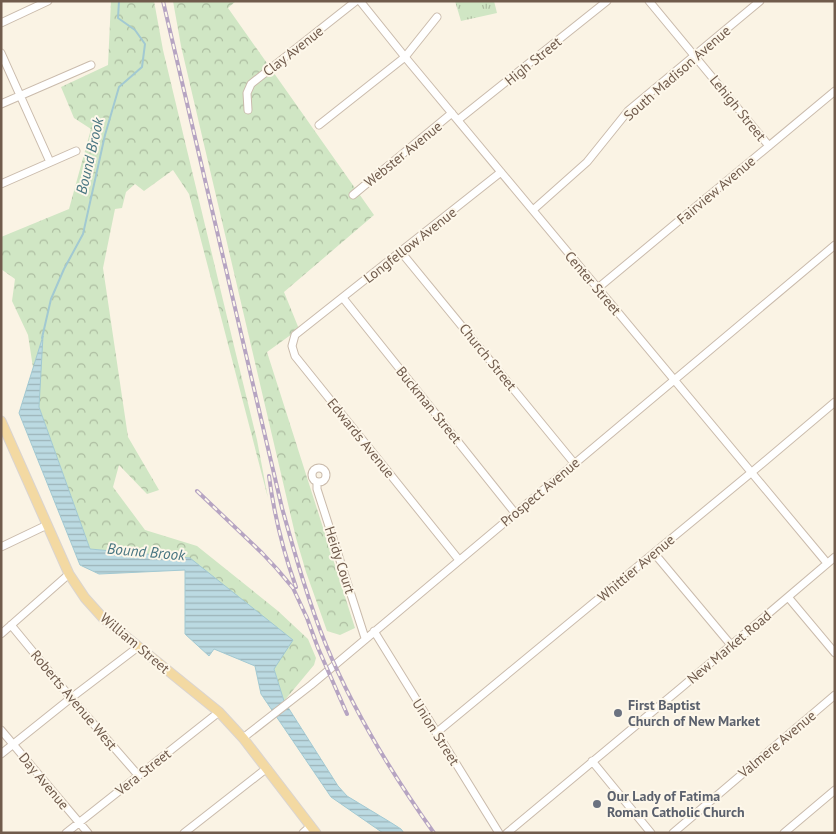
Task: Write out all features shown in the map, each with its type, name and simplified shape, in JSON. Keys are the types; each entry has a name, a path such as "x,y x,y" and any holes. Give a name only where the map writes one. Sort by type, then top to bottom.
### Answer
{"main road":[{"name":"William Street","path":"1,421 69,574 85,598 103,618 219,712 244,738 313,829"}],"street":[{"path":"1,22 48,1"},
{"name":"Center Street","path":"358,1 827,563"},
{"name":"Clay Avenue","path":"248,110 247,93 251,84 358,1"},
{"name":"High Street","path":"458,120 607,1"},
{"name":"Lehigh Street","path":"649,1 769,146"},
{"name":"South Madison Avenue","path":"533,210 587,162 628,111 760,1"},
{"path":"319,125 405,57 437,17"},
{"path":"1,53 50,162"},
{"path":"1,104 91,64"},
{"name":"Fairview Avenue","path":"598,288 835,91"},
{"name":"Webster Avenue","path":"353,195 452,113"},
{"path":"1,184 76,151"},
{"name":"Longfellow Avenue","path":"318,317 501,172"},
{"name":"Prospect Avenue","path":"244,738 835,245"},
{"name":"Church Street","path":"401,252 574,463"},
{"name":"Buckman Street","path":"343,298 515,513"},
{"name":"Edwards Avenue","path":"318,317 295,335 292,346 295,356 459,560"},
{"name":"Whittier Avenue","path":"436,733 835,402"},
{"name":"Heidy Court","path":"317,482 317,489 365,638"},
{"path":"1,546 48,525"},
{"path":"654,553 731,645"},
{"name":"New Market Road","path":"507,833 835,557"},
{"path":"1,634 69,574"},
{"path":"788,597 835,653"},
{"name":"Roberts Avenue West","path":"11,625 138,775"},
{"name":"Union Street","path":"374,631 499,833"},
{"path":"1,754 138,647"},
{"name":"Valmere Avenue","path":"673,833 835,695"},
{"name":"Vera Street","path":"66,833 219,712"},
{"name":"Day Avenue","path":"1,730 88,833"},
{"path":"592,761 651,833"},
{"path":"184,833 267,768"},
{"path":"784,833 835,790"},
{"path":"303,833 313,829"}],"green space":[{"path":"111,1 154,1 163,50 257,440 268,498 189,194 173,170 144,191 135,184 126,192 122,208 115,209 103,268 128,437 159,490 147,494 119,465 113,487 145,530 197,546 278,611 308,639 316,658 314,665 284,701 274,669 190,558 90,549 39,407 28,335 12,301 15,279 1,269 1,237 69,209 91,129 74,118 61,87 108,65"},
{"path":"173,1 236,1 228,8 374,215 284,292 299,329 267,352 355,628 340,635 327,631 296,538 181,46"},
{"path":"455,1 494,1 497,13 461,21"}],"water":[{"path":"43,336 39,407 90,549 190,558 293,640 274,669 284,701 338,786 347,796 401,829 404,833 383,833 331,797 261,694 255,666 214,649 209,656 185,634 185,570 99,574 80,565 19,413"}],"waterway":[{"name":"Bound Brook","path":"42,338 51,299 64,269 83,234 105,135 119,87 142,67 145,44 135,30 118,18 119,1"}],"railway":[{"path":"163,1 282,508 319,628 361,718 403,788 434,833"},
{"path":"269,476 280,532 296,587"},
{"path":"197,491 262,553 293,588 347,714"}],"place":[{"name":"First Baptist Church of New Market","path":"618,713"},
{"name":"Our Lady of Fatima Roman Catholic Church","path":"597,804"}]}
